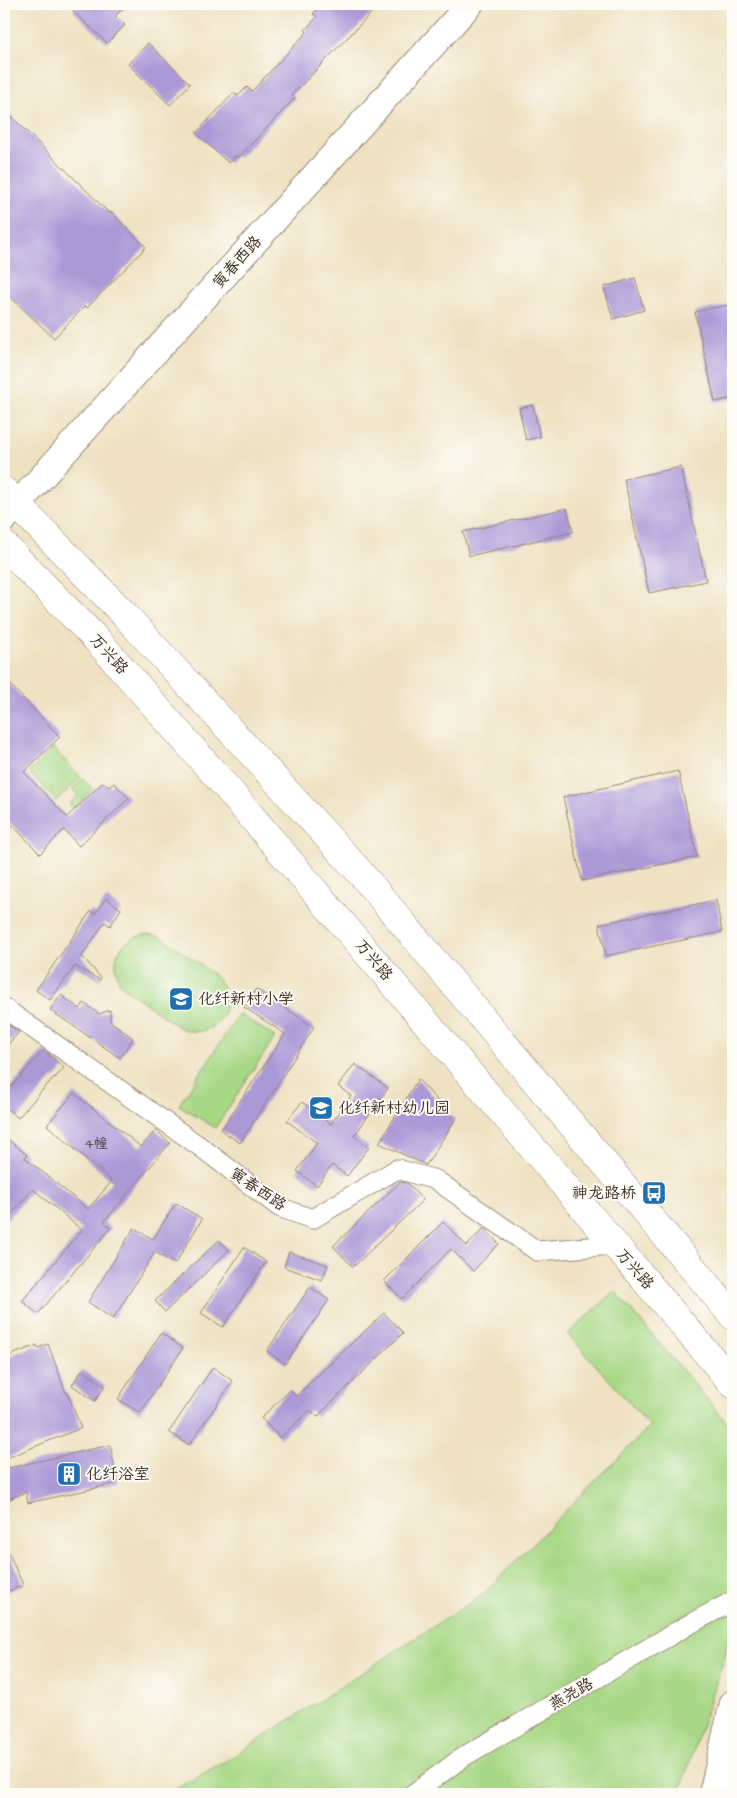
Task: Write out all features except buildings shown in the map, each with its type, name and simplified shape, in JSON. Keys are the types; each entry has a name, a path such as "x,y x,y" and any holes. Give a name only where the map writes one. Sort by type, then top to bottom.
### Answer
{"main road":[{"path":"9,505 125,615 357,869 733,1316"},
{"name":"万兴路","path":"4,546 97,640 221,781 733,1384"}],"street":[{"name":"寅春西路","path":"9,505 470,4"},
{"name":"寅春西路","path":"4,1008 202,1148 279,1207 312,1219 397,1169 436,1180 537,1251 615,1245"},
{"name":"燕尧路","path":"413,1794 463,1757 733,1600"},
{"path":"712,1794 733,1703"}],"green space":[{"path":"53,748 81,777 56,801 29,772"},
{"path":"83,779 93,789 74,808 69,804 78,795 72,789"},
{"path":"149,934 166,940 214,975 222,986 226,998 225,1009 221,1019 213,1026 203,1031 191,1031 178,1027 122,986 116,968 116,959 119,952 123,945 130,940"},
{"path":"239,1014 275,1037 215,1128 179,1105"},
{"path":"615,1291 733,1430 733,1623 723,1662 679,1794 568,1794 557,1784 503,1794 166,1794 231,1758 482,1595 650,1426 568,1334"}],"place":[{"name":"化纤新村小学","path":"181,999"},
{"name":"化纤新村幼儿园","path":"321,1108"},
{"name":"神龙路桥","path":"654,1193"},
{"name":"化纤浴室","path":"69,1474"}]}
